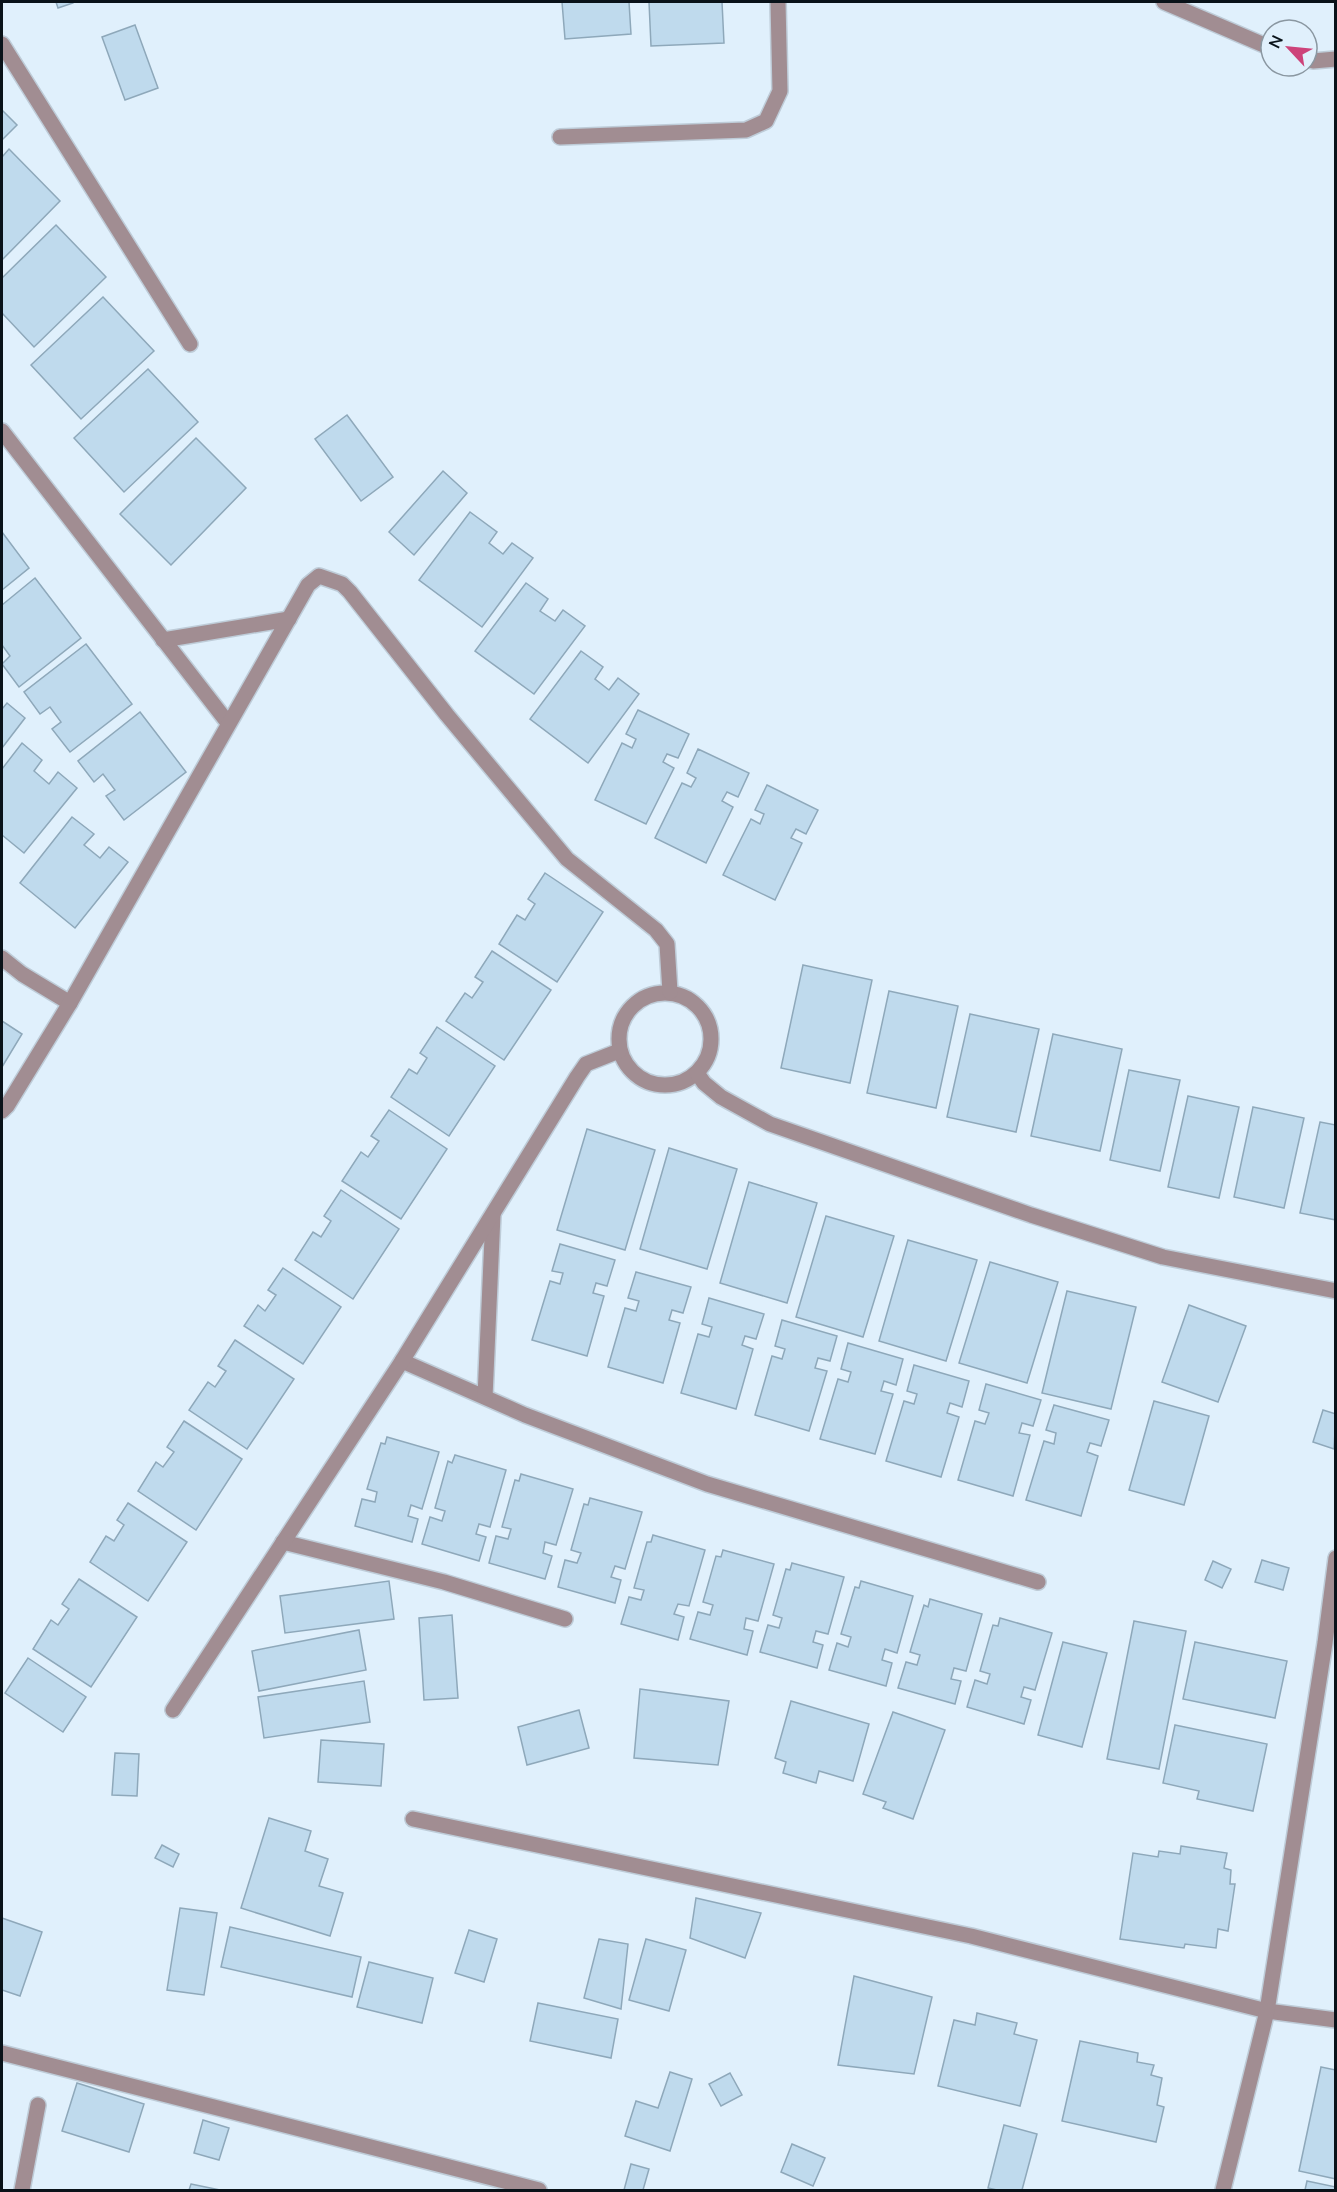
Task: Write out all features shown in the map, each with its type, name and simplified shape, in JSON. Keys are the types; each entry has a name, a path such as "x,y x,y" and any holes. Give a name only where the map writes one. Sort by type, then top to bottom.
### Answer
{"street":[{"path":"560,137 746,130 766,121 780,91 778,2"},
{"path":"1164,2 1259,43"},
{"path":"2,44 190,344"},
{"path":"1319,60 1335,59"},
{"path":"2,432 228,723"},
{"path":"2,1111 70,1004 308,585 319,576 332,579 350,591 447,714 567,859 656,930 667,944 670,992"},
{"path":"163,640 289,619"},
{"path":"2,958 21,974 70,1004"},
{"path":"670,992 687,998 701,1008 709,1024 711,1041 707,1058 697,1072 676,1084 652,1084 631,1071 619,1051 621,1021 641,998 670,992"},
{"path":"173,1710 402,1362 586,1064 619,1051"},
{"path":"697,1072 704,1083 721,1097 770,1124 1031,1215 1163,1257 1335,1291"},
{"path":"485,1397 493,1212"},
{"path":"402,1362 525,1415 707,1484 1038,1582"},
{"path":"283,1542 444,1582 565,1619"},
{"path":"1223,2190 1267,2011 1330,1644 1335,1558"},
{"path":"413,1819 971,1936 1267,2011 1335,2020"},
{"path":"2,2053 539,2190"},
{"path":"22,2190 38,2105"}],"building":[{"path":"56,2 73,2 73,3 58,8"},
{"path":"562,2 629,2 631,34 565,39"},
{"path":"649,2 722,2 724,43 651,46"},
{"path":"135,25 158,88 125,100 102,37"},
{"path":"2,110 17,125 2,140"},
{"path":"9,149 60,201 2,260 2,157"},
{"path":"56,225 106,277 34,347 2,313 2,278"},
{"path":"103,297 154,351 81,419 31,365"},
{"path":"148,369 198,422 124,492 74,438"},
{"path":"347,415 393,477 361,501 315,439"},
{"path":"196,438 246,488 171,565 120,514"},
{"path":"443,471 467,493 414,555 389,532"},
{"path":"470,512 497,532 489,543 503,554 512,543 533,558 482,627 419,580"},
{"path":"2,532 29,568 2,590"},
{"path":"35,578 81,638 19,687 2,664 10,656 2,645 2,605"},
{"path":"526,583 548,599 540,611 555,621 563,610 585,626 534,694 475,651"},
{"path":"86,644 132,704 70,752 52,729 61,722 50,707 40,714 24,692"},
{"path":"581,651 603,667 595,679 609,690 618,678 639,694 588,763 530,719"},
{"path":"7,703 25,718 2,748 2,709"},
{"path":"638,710 689,734 678,758 667,754 663,762 674,768 646,824 595,800 622,743 632,748 636,739 626,734"},
{"path":"140,712 186,772 124,820 106,796 115,790 103,774 94,782 78,761"},
{"path":"22,743 42,760 34,771 49,784 58,772 77,788 24,853 2,835 2,769"},
{"path":"698,749 749,773 738,797 727,792 722,801 733,807 706,863 655,838 682,783 691,787 696,778 687,773"},
{"path":"767,785 818,810 806,834 796,829 791,838 802,843 775,900 723,875 751,819 760,824 764,814 755,810"},
{"path":"72,817 94,834 84,845 100,858 109,847 128,862 75,928 20,883"},
{"path":"545,873 603,912 557,982 499,944 517,915 525,920 535,904 528,899"},
{"path":"492,951 551,990 504,1060 446,1021 465,993 472,998 483,982 475,977"},
{"path":"803,965 872,980 850,1083 781,1068"},
{"path":"889,991 958,1006 936,1108 867,1093"},
{"path":"970,1014 1039,1029 1016,1132 947,1117"},
{"path":"2,1021 22,1034 2,1067"},
{"path":"437,1027 495,1066 449,1136 391,1097 409,1069 417,1074 427,1058 420,1053"},
{"path":"1053,1034 1122,1049 1100,1151 1031,1136"},
{"path":"1129,1070 1180,1080 1160,1171 1110,1160"},
{"path":"1188,1096 1239,1107 1219,1198 1168,1187"},
{"path":"1253,1107 1304,1118 1284,1208 1234,1197"},
{"path":"389,1110 447,1149 401,1219 342,1181 361,1152 368,1157 379,1141 371,1136"},
{"path":"1320,1122 1336,1125 1336,1220 1300,1213"},
{"path":"587,1129 655,1150 625,1250 557,1230"},
{"path":"669,1148 737,1169 707,1269 640,1249"},
{"path":"749,1182 817,1203 787,1303 720,1283"},
{"path":"341,1190 399,1229 353,1299 295,1260 313,1232 321,1237 331,1221 324,1216"},
{"path":"826,1216 894,1236 863,1337 796,1317"},
{"path":"908,1240 977,1260 946,1361 879,1341"},
{"path":"560,1244 615,1260 607,1286 596,1283 593,1293 604,1296 587,1356 532,1340 550,1281 560,1284 563,1273 552,1271"},
{"path":"990,1262 1058,1282 1027,1383 959,1363"},
{"path":"283,1268 341,1307 303,1364 244,1326 258,1305 265,1311 276,1295 268,1290"},
{"path":"636,1272 691,1287 683,1313 672,1310 669,1320 680,1323 663,1383 608,1367 625,1308 636,1311 639,1301 628,1298"},
{"path":"1067,1291 1136,1307 1111,1409 1042,1393"},
{"path":"709,1298 764,1314 756,1339 745,1336 742,1345 753,1349 736,1409 681,1393 698,1334 709,1337 712,1327 702,1324"},
{"path":"1189,1305 1246,1326 1218,1402 1162,1382"},
{"path":"782,1320 837,1336 830,1361 818,1358 815,1368 827,1371 809,1431 755,1415 772,1356 782,1359 785,1349 775,1346"},
{"path":"235,1340 294,1379 247,1449 189,1410 208,1382 215,1387 226,1371 218,1366"},
{"path":"848,1343 903,1359 896,1385 884,1381 881,1391 893,1394 875,1454 820,1439 838,1379 848,1382 851,1372 841,1369"},
{"path":"914,1365 969,1381 962,1407 950,1403 947,1413 959,1417 941,1477 886,1461 904,1401 914,1404 917,1394 907,1391"},
{"path":"986,1384 1041,1400 1033,1426 1022,1423 1019,1433 1030,1435 1013,1496 958,1480 975,1421 985,1424 989,1413 979,1410"},
{"path":"1154,1401 1209,1416 1184,1505 1129,1490"},
{"path":"1054,1405 1109,1420 1101,1446 1090,1443 1087,1452 1098,1456 1081,1516 1026,1500 1044,1441 1054,1444 1056,1433 1046,1430"},
{"path":"1323,1410 1336,1414 1334,1449 1313,1442"},
{"path":"184,1421 242,1459 196,1530 138,1491 156,1462 163,1467 174,1452 167,1447"},
{"path":"387,1437 439,1452 422,1509 411,1505 408,1516 418,1519 412,1542 355,1526 362,1499 375,1502 377,1492 367,1489 381,1443 385,1444"},
{"path":"455,1455 506,1470 490,1527 479,1524 476,1534 486,1537 479,1561 422,1544 430,1517 442,1521 445,1511 435,1508 448,1461 452,1463"},
{"path":"521,1474 573,1489 556,1545 545,1542 543,1553 552,1556 545,1579 489,1563 496,1536 508,1539 511,1529 502,1527 515,1480 519,1481"},
{"path":"590,1498 642,1512 625,1569 615,1566 611,1577 621,1580 615,1603 558,1587 565,1560 577,1563 581,1553 571,1550 584,1504 588,1505"},
{"path":"128,1503 187,1542 148,1601 90,1562 106,1536 114,1541 124,1525 117,1520"},
{"path":"653,1535 705,1550 689,1606 678,1604 674,1614 684,1617 678,1640 621,1624 629,1597 641,1600 644,1590 634,1588 647,1542 651,1542"},
{"path":"723,1550 774,1564 758,1621 746,1618 744,1629 753,1631 747,1655 690,1639 698,1612 710,1615 713,1605 703,1602 716,1556 721,1557"},
{"path":"1262,1560 1289,1568 1283,1590 1255,1582"},
{"path":"1213,1561 1231,1569 1222,1588 1205,1580"},
{"path":"792,1563 844,1577 828,1634 816,1631 813,1642 823,1645 817,1668 760,1652 768,1625 779,1628 782,1618 773,1615 786,1569 790,1570"},
{"path":"79,1579 137,1617 91,1687 33,1649 51,1620 58,1625 69,1609 62,1604"},
{"path":"389,1581 394,1619 285,1633 280,1596"},
{"path":"861,1581 913,1596 897,1653 885,1649 882,1660 892,1663 886,1686 829,1670 837,1643 848,1647 851,1637 841,1634 855,1587 859,1588"},
{"path":"930,1599 982,1614 966,1671 954,1668 951,1679 961,1681 955,1704 898,1688 906,1662 917,1665 920,1655 910,1652 924,1605 928,1607"},
{"path":"452,1615 458,1698 424,1700 419,1618"},
{"path":"1000,1618 1052,1633 1035,1690 1024,1687 1021,1697 1031,1700 1024,1724 967,1707 975,1680 987,1684 990,1674 980,1671 993,1625 998,1626"},
{"path":"1134,1621 1186,1631 1159,1769 1107,1759"},
{"path":"359,1630 366,1670 259,1691 252,1651"},
{"path":"1063,1642 1107,1653 1082,1747 1038,1735"},
{"path":"1195,1642 1287,1661 1275,1718 1183,1699"},
{"path":"28,1658 86,1697 63,1732 5,1693"},
{"path":"364,1681 370,1722 264,1738 258,1697"},
{"path":"640,1689 729,1701 718,1765 634,1758"},
{"path":"791,1701 869,1724 853,1781 819,1771 816,1783 783,1773 786,1762 775,1758"},
{"path":"579,1710 589,1748 527,1765 518,1727"},
{"path":"893,1712 945,1730 913,1819 883,1808 886,1802 863,1794"},
{"path":"1175,1725 1267,1744 1253,1811 1197,1799 1199,1791 1163,1783"},
{"path":"321,1740 384,1744 381,1786 318,1782"},
{"path":"115,1753 139,1754 137,1796 112,1795"},
{"path":"269,1818 311,1831 305,1851 328,1859 319,1886 343,1893 330,1936 241,1908"},
{"path":"162,1845 179,1854 173,1867 155,1858"},
{"path":"1181,1846 1227,1853 1224,1868 1231,1870 1230,1884 1235,1884 1228,1931 1218,1929 1216,1948 1185,1944 1184,1948 1120,1939 1133,1853 1158,1857 1159,1851 1180,1854"},
{"path":"696,1898 761,1913 745,1958 690,1938"},
{"path":"180,1908 217,1913 204,1995 167,1990"},
{"path":"2,1918 42,1932 20,1996 2,1990"},
{"path":"230,1927 361,1957 352,1997 221,1967"},
{"path":"469,1930 497,1939 484,1982 455,1973"},
{"path":"599,1939 628,1944 621,2009 584,1998"},
{"path":"646,1939 686,1950 669,2011 629,2000"},
{"path":"369,1962 433,1978 422,2023 357,2007"},
{"path":"854,1976 932,1997 914,2074 838,2065"},
{"path":"538,2003 618,2019 611,2058 530,2041"},
{"path":"977,2013 1017,2023 1014,2034 1037,2040 1020,2106 938,2086 954,2020 975,2025"},
{"path":"1080,2041 1138,2053 1137,2062 1154,2065 1151,2075 1162,2078 1157,2105 1164,2107 1156,2142 1062,2121"},
{"path":"1321,2067 1336,2070 1336,2179 1299,2171"},
{"path":"670,2072 692,2079 670,2151 625,2136 636,2101 658,2108"},
{"path":"730,2073 742,2095 721,2106 709,2084"},
{"path":"77,2083 144,2104 129,2152 62,2131"},
{"path":"203,2120 229,2128 219,2160 194,2153"},
{"path":"1004,2125 1037,2134 1022,2190 988,2188"},
{"path":"792,2144 825,2158 813,2186 781,2172"},
{"path":"631,2164 649,2169 643,2190 624,2190"},
{"path":"1307,2181 1336,2187 1336,2190 1305,2190"},
{"path":"191,2184 220,2190 189,2190"}]}
